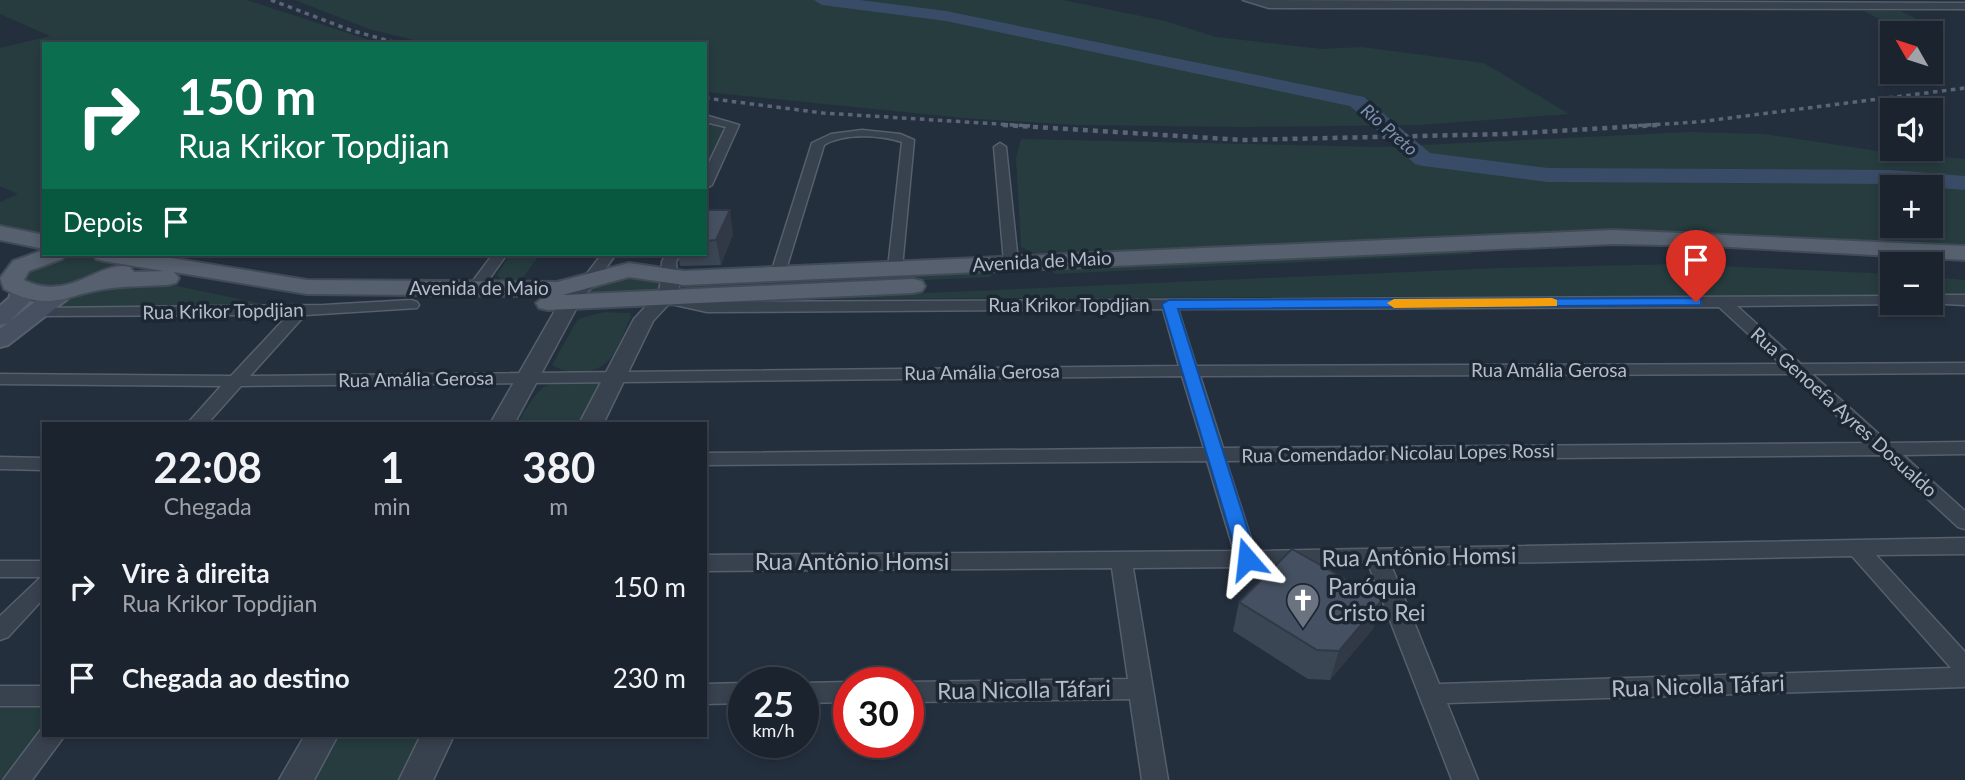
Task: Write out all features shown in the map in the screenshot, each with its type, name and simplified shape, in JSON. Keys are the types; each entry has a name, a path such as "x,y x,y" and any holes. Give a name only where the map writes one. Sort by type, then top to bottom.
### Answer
{"main road":[{"path":"0,233 42,242"},
{"name":"Avenida de Maio","path":"143,257 307,287 557,289 629,270 670,276 985,283 1043,270 1613,237 1711,239 1965,253"},
{"name":"Avenida de Maio","path":"14,271 62,292 106,281 176,279 257,292 411,305 572,303 670,276 1011,262 1043,270 1626,255 1720,256 1880,264"},
{"path":"0,318 20,300 14,271 49,256"},
{"path":"106,281 122,272 128,264 143,257"},
{"path":"985,283 1004,274 1011,262"},
{"path":"1943,269 1965,270"},
{"path":"0,340 62,292"}],"street":[{"path":"1248,0 1269,5 1965,6"},
{"path":"1591,0 1602,7"},
{"path":"707,118 731,123 732,129 707,181"},
{"path":"778,273 818,143 828,137 898,136 908,140 895,268"},
{"path":"1000,147 1011,262"},
{"path":"475,289 499,256"},
{"path":"503,422 572,303 575,293 607,256"},
{"path":"592,422 613,376 670,276"},
{"name":"Rua Krikor Topdjian","path":"670,276 706,307 1880,301"},
{"path":"1943,300 1965,300"},
{"name":"Rua Genoefa Ayres Dosualdo","path":"1723,302 1965,522"},
{"path":"1169,304 1247,559"},
{"name":"Rua Krikor Topdjian","path":"36,313 324,310 411,305"},
{"path":"198,422 301,310"},
{"name":"Rua Amália Gerosa","path":"0,379 234,381 1190,370 1965,368"},
{"name":"Rua Comendador Nicolau Lopes Rossi","path":"707,460 1965,448"},
{"path":"0,463 42,464"},
{"name":"Rua Antônio Homsi","path":"707,563 1377,558 1965,546"},
{"path":"1858,549 1965,668"},
{"path":"1377,558 1465,780"},
{"path":"1121,560 1155,780"},
{"path":"0,569 42,569"},
{"path":"0,631 42,586"},
{"name":"Rua Nicolla Táfari","path":"1431,694 1965,677"},
{"name":"Rua Nicolla Táfari","path":"924,692 1140,689"},
{"path":"707,694 728,693"},
{"path":"0,696 42,696"},
{"path":"16,780 50,737"},
{"path":"296,780 321,737"},
{"path":"416,780 437,737"}],"green space":[{"path":"0,0 247,0 375,42 42,42 42,234 0,225 0,202 18,194 0,186 0,48 50,36 0,14"},
{"path":"295,0 1063,0 1165,21 1216,37 1322,49 1362,47 1484,63 1569,114 1419,125 1242,127 1077,125 963,118 707,92 707,42 422,42 369,29"},
{"path":"1863,11 1900,11 1922,21 1884,21"},
{"path":"707,122 728,128 707,167"},
{"path":"1690,132 1764,134 1880,151 1880,161 1943,161 1943,157 1965,159 1965,244 1633,230 1034,253 1021,247 1016,157 1021,139 1380,147"},
{"path":"1460,245 1472,254 1055,274 1048,267"},
{"path":"53,256 97,256 101,261 120,267 85,282 57,288 44,288 33,284 25,276 25,270"},
{"path":"509,256 539,256 519,283 502,280 497,275"},
{"path":"1676,264 1880,273 1880,295 786,299 1499,268"},
{"path":"995,270 990,277 689,291 683,282"},
{"path":"638,273 662,282 663,294 582,295 590,286"},
{"path":"1943,278 1965,280 1965,294 1943,295"},
{"path":"134,285 177,286 268,305 56,309 75,296"},
{"path":"604,312 630,313 631,317 618,347 607,362 590,371 578,372 552,365 578,319"},
{"path":"587,379 602,383 582,422 518,422 537,393 550,384"},
{"path":"42,704 42,730 0,780 0,705"},
{"path":"336,737 427,737 407,780 311,780"}],"building":[{"path":"707,210 730,210 716,240 707,241"},
{"path":"1292,549 1382,600 1339,651 1317,650 1239,602"}],"waterway":[{"name":"Rio Preto","path":"822,0 946,16 1357,101 1423,159 1548,175 1891,177 1965,183"}],"railway":[{"path":"271,0 350,30 393,42"},
{"path":"1629,126 1698,122 1965,88"},
{"path":"707,98 823,113 1030,126"},
{"path":"1003,125 1243,140 1506,134 1657,125"}],"slow traffic":[{"path":"1394,303 1552,303"}],"place":[{"name":"Paróquia Cristo Rei","path":"1303,630"}],"route":[{"path":"1247,559 1169,304 1696,302"}]}
